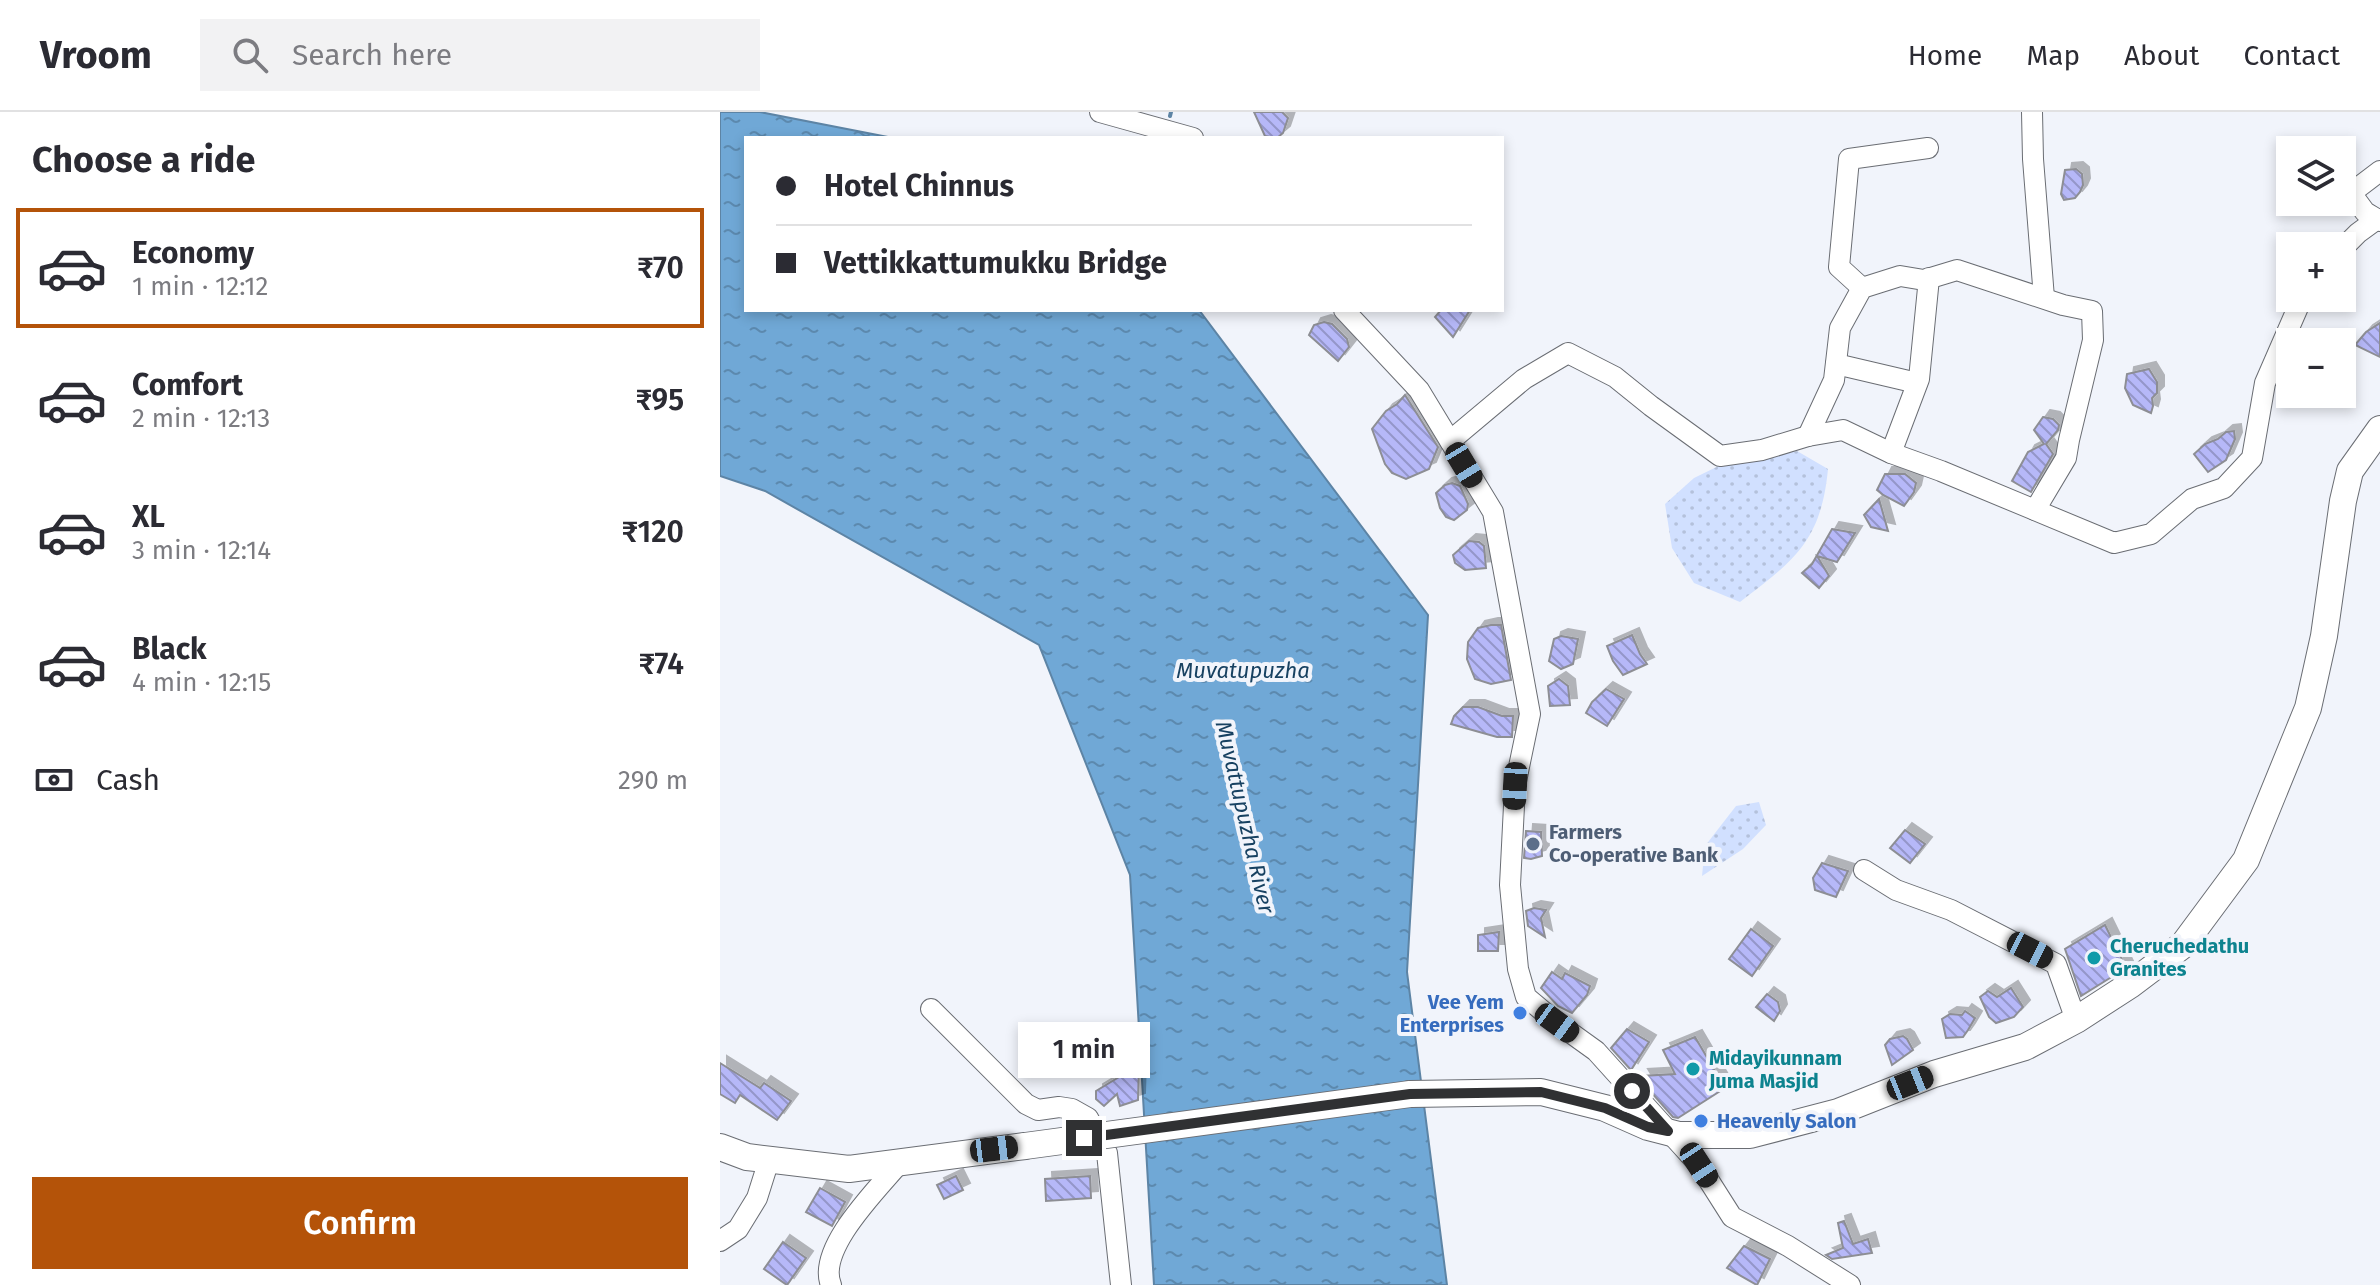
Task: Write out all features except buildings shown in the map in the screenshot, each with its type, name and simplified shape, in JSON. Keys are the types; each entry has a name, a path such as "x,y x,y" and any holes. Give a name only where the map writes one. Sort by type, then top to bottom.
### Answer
{"main road":[{"path":"720,1147 747,1157 849,1169 1410,1094 1541,1092 1605,1108 1648,1127 1679,1135 1750,1135 1838,1112 1934,1074 2025,1047 2076,1020 2183,945 2246,860 2308,708 2324,636 2350,471 2380,429"}],"street":[{"path":"1100,112 1186,136"},
{"path":"2032,112 2044,298"},
{"path":"1862,288 1839,267 1849,159 1928,148"},
{"path":"2356,235 2378,220 2365,212 2351,193 2380,171"},
{"path":"1808,436 1834,380 1840,328 1862,288 1900,276 1924,280 1957,270 2063,305 2092,311 2093,340 2066,458 2035,510"},
{"path":"1891,453 1917,383 1929,278"},
{"path":"1346,312 1419,390 1493,512 1530,714 1515,786 1510,885 1518,969 1526,997 1596,1051 1699,1165 1732,1217 1788,1246 1850,1285"},
{"path":"1450,441 1524,379 1568,353 1615,377 1720,456 1762,450 1808,436 1843,430 1891,453 2114,543 2151,534 2192,499 2224,488 2252,458 2265,383 2296,312"},
{"path":"1836,364 1917,383"},
{"path":"1864,870 1896,890 1951,910 2056,964 2076,1020"},
{"path":"931,1009 1026,1104 1038,1110 1072,1109 1088,1118 1107,1153 1121,1285"},
{"path":"720,1241 738,1229 757,1198 769,1160"},
{"path":"827,1283 832,1254 840,1234 902,1160"}],"shaded area":[{"path":"1797,451 1828,469 1819,514 1802,547 1776,574 1740,602 1694,583 1672,548 1665,504 1694,478 1739,456 1767,458"},
{"path":"1759,802 1766,825 1743,849 1702,876 1705,846 1736,806"}],"water":[{"name":"Muvatupuzha","path":"720,112 760,112 883,136 744,136 744,312 1201,312 1428,615 1407,972 1447,1285 1154,1285 1130,875 1039,645 765,491 720,476"}],"waterway":[{"path":"1170,116 1171,112"}],"place":[{"name":"Farmers Co-operative Bank","path":"1533,844"},
{"name":"Cheruchedathu Granites","path":"2094,958"},
{"name":"Vee Yem Enterprises","path":"1520,1013"},
{"name":"Midayikunnam Juma Masjid","path":"1693,1069"},
{"name":"Heavenly Salon","path":"1701,1121"}],"route":[{"path":"1084,1138 1410,1094 1541,1092 1605,1108 1648,1127 1668,1131 1632,1091"}],"water label":[{"name":"Muvattupuzha River","path":"1245,817"}]}
